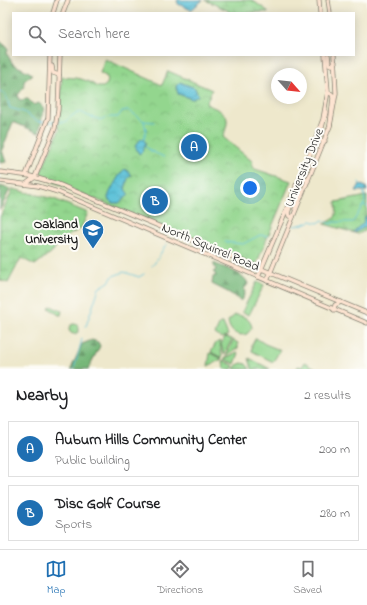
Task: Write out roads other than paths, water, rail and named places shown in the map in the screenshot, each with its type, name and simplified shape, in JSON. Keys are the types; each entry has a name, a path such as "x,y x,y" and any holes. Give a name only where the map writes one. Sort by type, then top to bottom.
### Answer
{"main road":[{"path":"54,12 58,0"},
{"path":"63,12 68,0"},
{"path":"319,0 320,12"},
{"path":"328,0 330,12"},
{"path":"51,56 53,73 59,75"},
{"path":"26,175 46,129 48,118 51,56"},
{"path":"25,184 35,177 55,128 58,110 60,56"},
{"path":"326,56 329,64 332,65 335,62"},
{"name":"University Drive","path":"258,276 319,132 328,94 326,56"},
{"name":"University Drive","path":"267,281 330,126 336,93 334,56"},
{"path":"328,94 332,94 333,98 329,119 330,126"},
{"path":"325,107 326,117 319,138 321,141 325,141"},
{"path":"308,181 303,178 310,154"},
{"name":"North Squirrel Road","path":"0,172 26,175 58,184 367,313"},
{"name":"North Squirrel Road","path":"0,181 25,184 54,191 367,323"},
{"path":"295,212 295,205 301,190 296,185"},
{"path":"293,216 289,216 288,213 294,199 294,192"},
{"path":"88,205 92,204 94,199"},
{"path":"116,217 117,212 122,211"},
{"path":"144,228 149,226 150,222"},
{"path":"158,234 159,230 164,228"},
{"path":"275,238 277,244 282,243"},
{"path":"190,248 195,246 196,242"},
{"path":"201,252 202,248 208,246"},
{"path":"245,271 249,270 251,264"},
{"path":"322,304 326,302 328,297"},
{"path":"334,310 335,305 341,302"}],"water":[{"path":"177,0 203,0 191,10 178,4"},
{"path":"180,82 195,88 198,96 192,99 178,94 176,86"},
{"path":"141,139 143,139 146,143 142,152 139,154 135,146"},
{"path":"125,169 132,175 128,178 125,189 129,195 119,203 112,203 108,197 113,186"},
{"path":"360,184 366,187 367,191 356,191"},
{"path":"365,216 367,217 367,226 354,233 354,231 363,223"}],"waterway":[{"path":"0,91 6,95 10,108 24,112 37,121 45,122"},
{"path":"49,122 65,122 73,115 81,112 88,116 102,120 108,117 118,117 122,111 128,110 144,121 154,122"},
{"path":"144,121 146,130 144,140"},
{"path":"145,146 151,151 164,157"},
{"path":"294,226 311,221 318,223 323,220 331,224 334,222 353,222 365,202 364,192"},
{"path":"225,242 243,244 260,235 268,236"},
{"path":"152,266 167,244"},
{"path":"86,326 99,288 109,282 113,276 124,272 139,277 144,274"},
{"path":"74,369 82,339"}],"place":[{"name":"Auburn Hills Community Center","path":"194,147"},
{"name":"Disc Golf Course","path":"155,201"},
{"name":"Oakland University","path":"93,250"}]}
